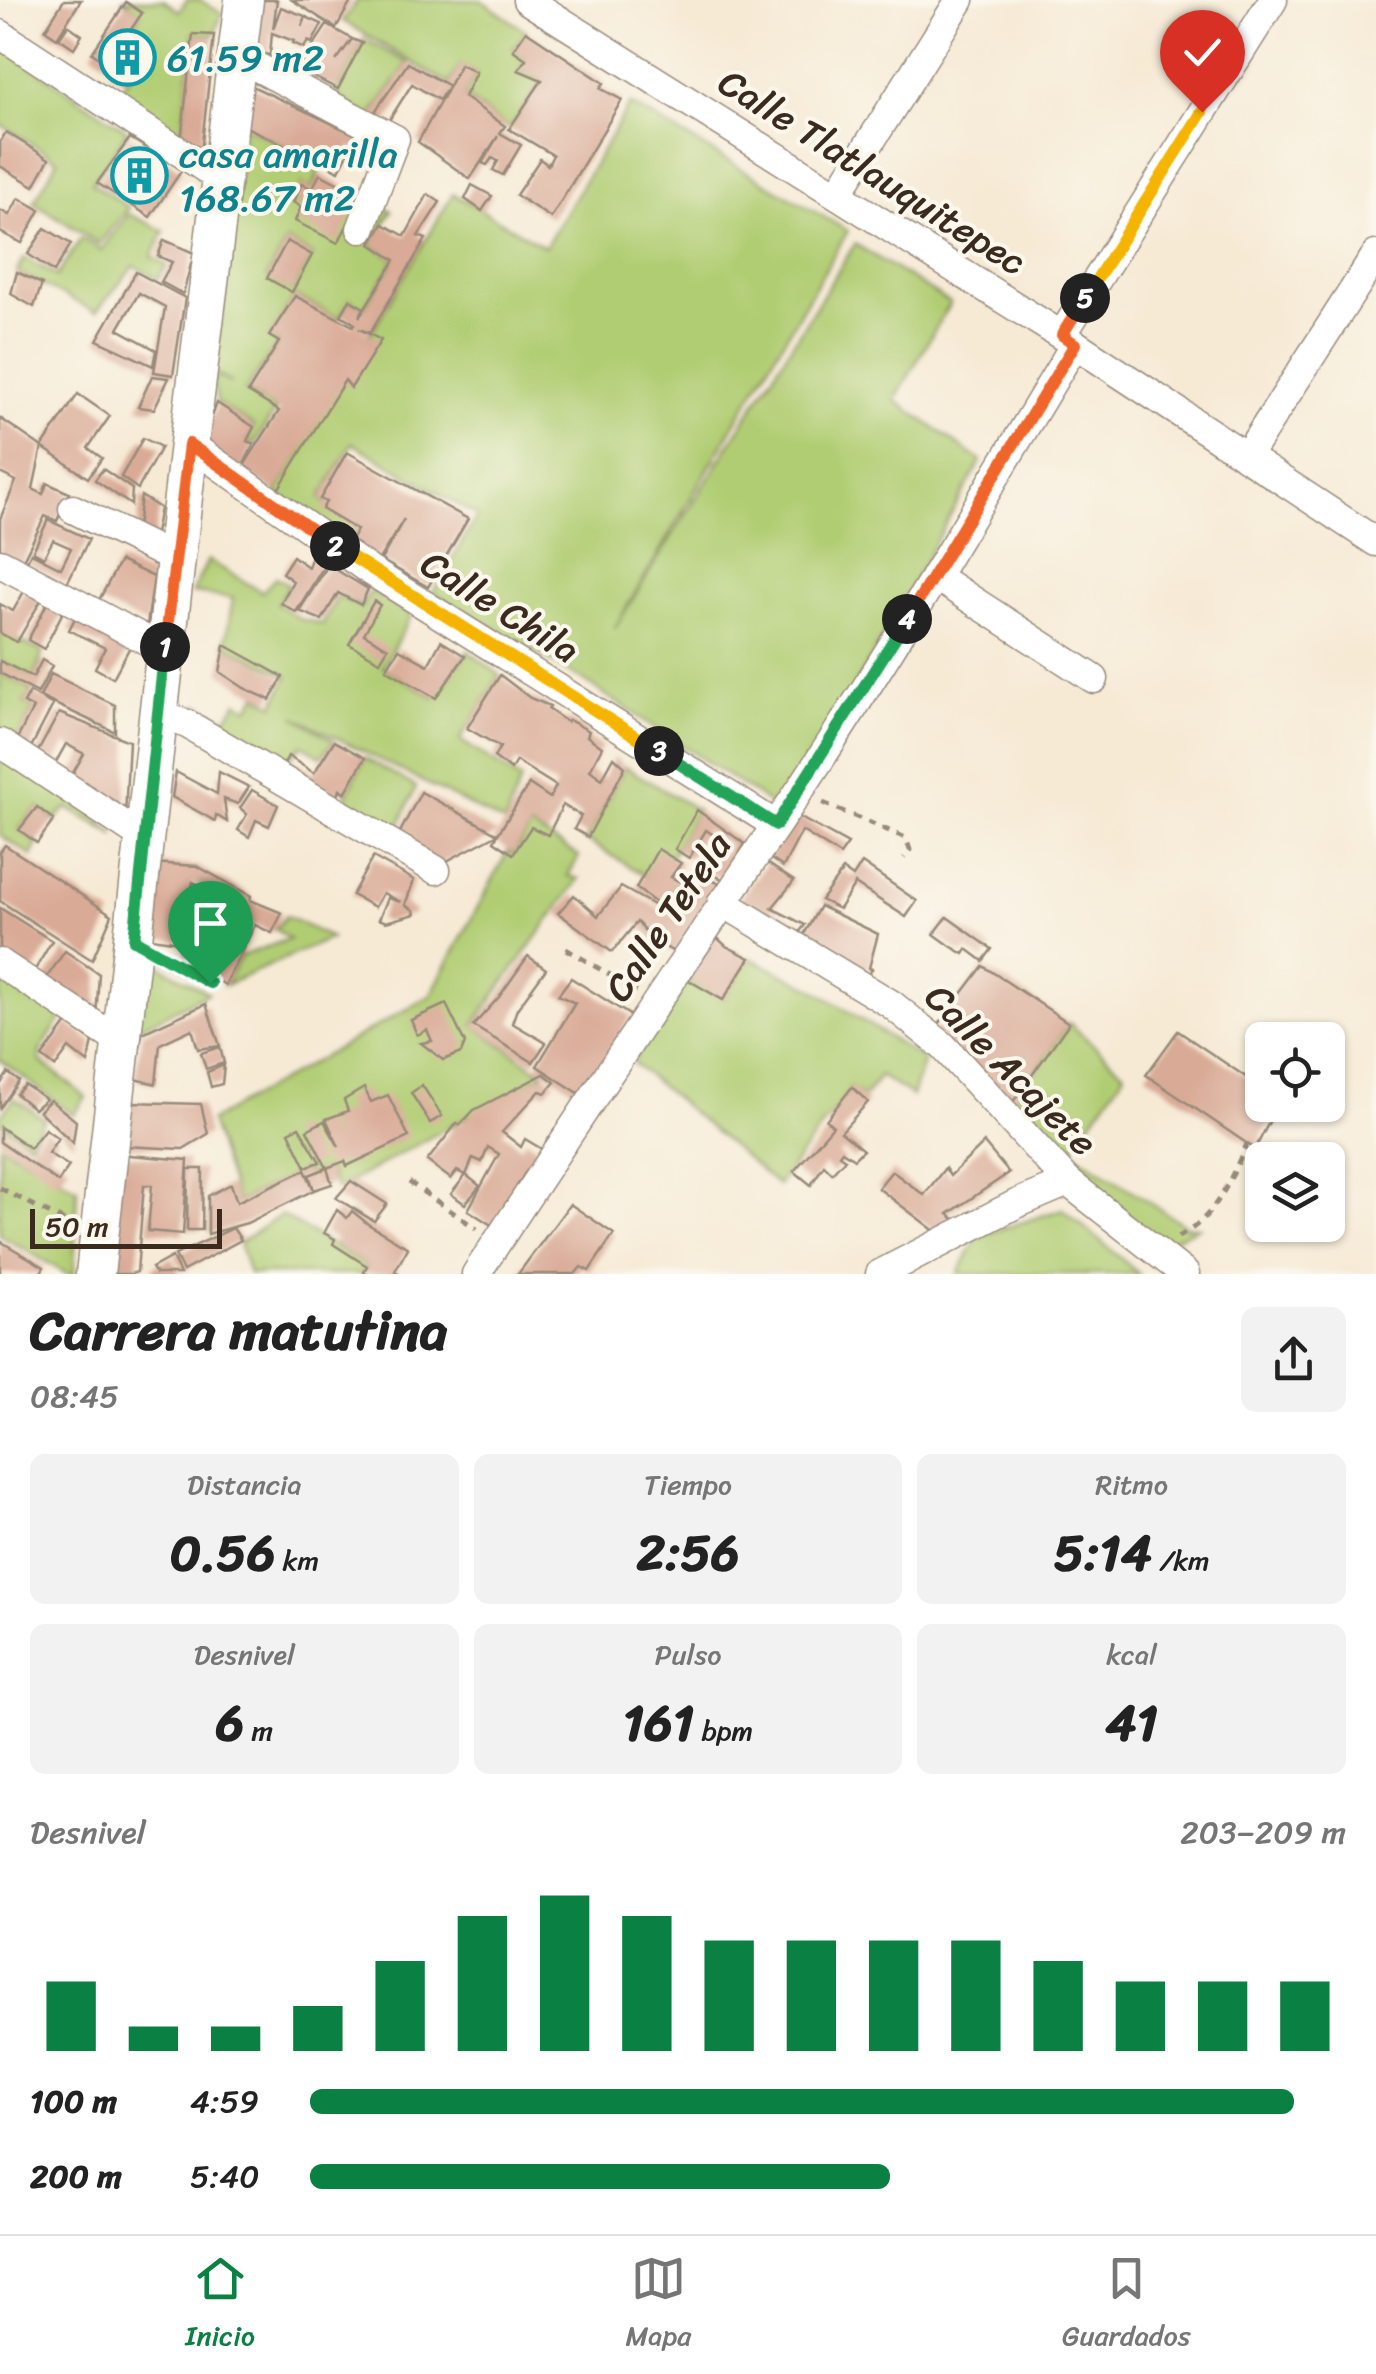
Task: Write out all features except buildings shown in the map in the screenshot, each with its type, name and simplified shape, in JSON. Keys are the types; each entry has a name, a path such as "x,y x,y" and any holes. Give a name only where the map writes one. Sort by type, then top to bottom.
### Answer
{"main road":[{"path":"98,1256 175,559 244,0"}],"street":[{"name":"Calle Tlatlauquitepec","path":"527,0 838,193 1376,542"},
{"path":"838,193 960,0"},
{"name":"Calle Tetela","path":"476,1274 776,825 935,576 1068,340 1272,0"},
{"path":"0,34 220,178"},
{"path":"236,56 395,138 361,229"},
{"path":"1246,457 1376,255"},
{"name":"Calle Chila","path":"189,444 369,570 776,825"},
{"path":"73,509 175,559"},
{"path":"0,563 165,650"},
{"path":"935,576 1094,679"},
{"path":"157,714 187,724 436,870"},
{"path":"0,743 144,838"},
{"name":"Calle Acajete","path":"722,902 904,1014 943,1046 1068,1182 1186,1274"},
{"path":"0,963 122,1042"},
{"path":"883,1273 922,1262 1016,1204 1068,1182"}],"lane":[{"path":"134,940 210,983"}],"path":[{"path":"797,793 906,838 910,850 904,858"},
{"path":"566,948 656,1002"},
{"path":"1153,1249 1198,1227 1220,1201 1245,1148"},
{"path":"409,1182 497,1243"},
{"path":"0,1188 98,1256"}],"green space":[{"path":"123,0 163,0 179,11 187,0 200,0 222,14 214,35 193,34 180,150 112,103 150,44 132,34 141,13"},
{"path":"358,0 481,0 526,31 513,49 526,59 519,70 542,80 509,129 464,96 476,72 460,65 449,84 343,21"},
{"path":"364,39 408,63 370,117 335,95"},
{"path":"0,46 128,131 92,183 129,208 99,244 34,202 58,160 0,124"},
{"path":"630,104 848,231 614,629 855,244 950,303 895,400 981,461 784,813 583,680 433,592 477,516 352,443 320,498 357,530 349,544 276,493 453,194 545,247"},
{"path":"244,126 322,163 312,189 302,183 294,202 301,207 362,196 392,211 371,244 395,260 364,308 350,300 339,318 295,296 270,336 279,342 245,391 276,409 254,444 247,441 254,426 217,403 212,375 231,383 213,371","holes":["287,241 312,255 292,291 267,277"]},
{"path":"129,214 164,231 152,257 167,265 158,279 134,266 96,312 17,272 24,258 57,276 81,238 101,250"},
{"path":"208,560 262,592 276,577 289,585 277,604 300,619 323,624 338,597 362,607 371,591 411,616 383,667 435,698 468,651 500,675 460,740 521,780 504,823 294,716 334,741 321,756 302,745 276,774 187,724 198,704 226,719 237,702 249,708 257,695 274,705 288,676 225,645 233,598 192,593"},
{"path":"0,632 43,652 33,677 0,661"},
{"path":"0,673 32,690 24,703 33,708 14,746 115,835 67,808 54,820 37,807 19,829 37,843 32,856 0,835"},
{"path":"365,758 416,787 393,839 341,807"},
{"path":"625,767 697,810 671,857 644,875 586,840"},
{"path":"531,827 579,856 568,876 579,879 473,1025 544,1074 337,1189 327,1169 309,1175 304,1170 237,1202 210,1121 430,996 508,851 513,854"},
{"path":"286,916 331,938 225,985 241,956 289,939 275,929"},
{"path":"145,957 208,993 135,1030"},
{"path":"750,958 812,988 924,1060 912,1096 880,1076 864,1097 851,1088 778,1185 633,1063 665,1000 683,977 723,999"},
{"path":"0,969 65,1012 40,1051 40,1061 86,1097 74,1115 0,1060"},
{"path":"1069,1023 1125,1073 1071,1151 1186,1226 1198,1227 1153,1249 1005,1113"},
{"path":"14,1098 44,1119 30,1143 0,1123 0,1116"},
{"path":"0,1145 77,1188 74,1274 67,1274 0,1235"},
{"path":"1063,1209 1139,1274 958,1274 977,1237"},
{"path":"281,1215 367,1266 362,1274 249,1274 239,1243"}],"place":[{"name":"61.59 m2","path":"128,58"},
{"name":"casa amarilla 168.67 m2","path":"140,176"}],"route":[{"path":"210,983 134,940 189,444 369,570 776,825 935,576 1075,344 1062,335 1202,112"}]}
